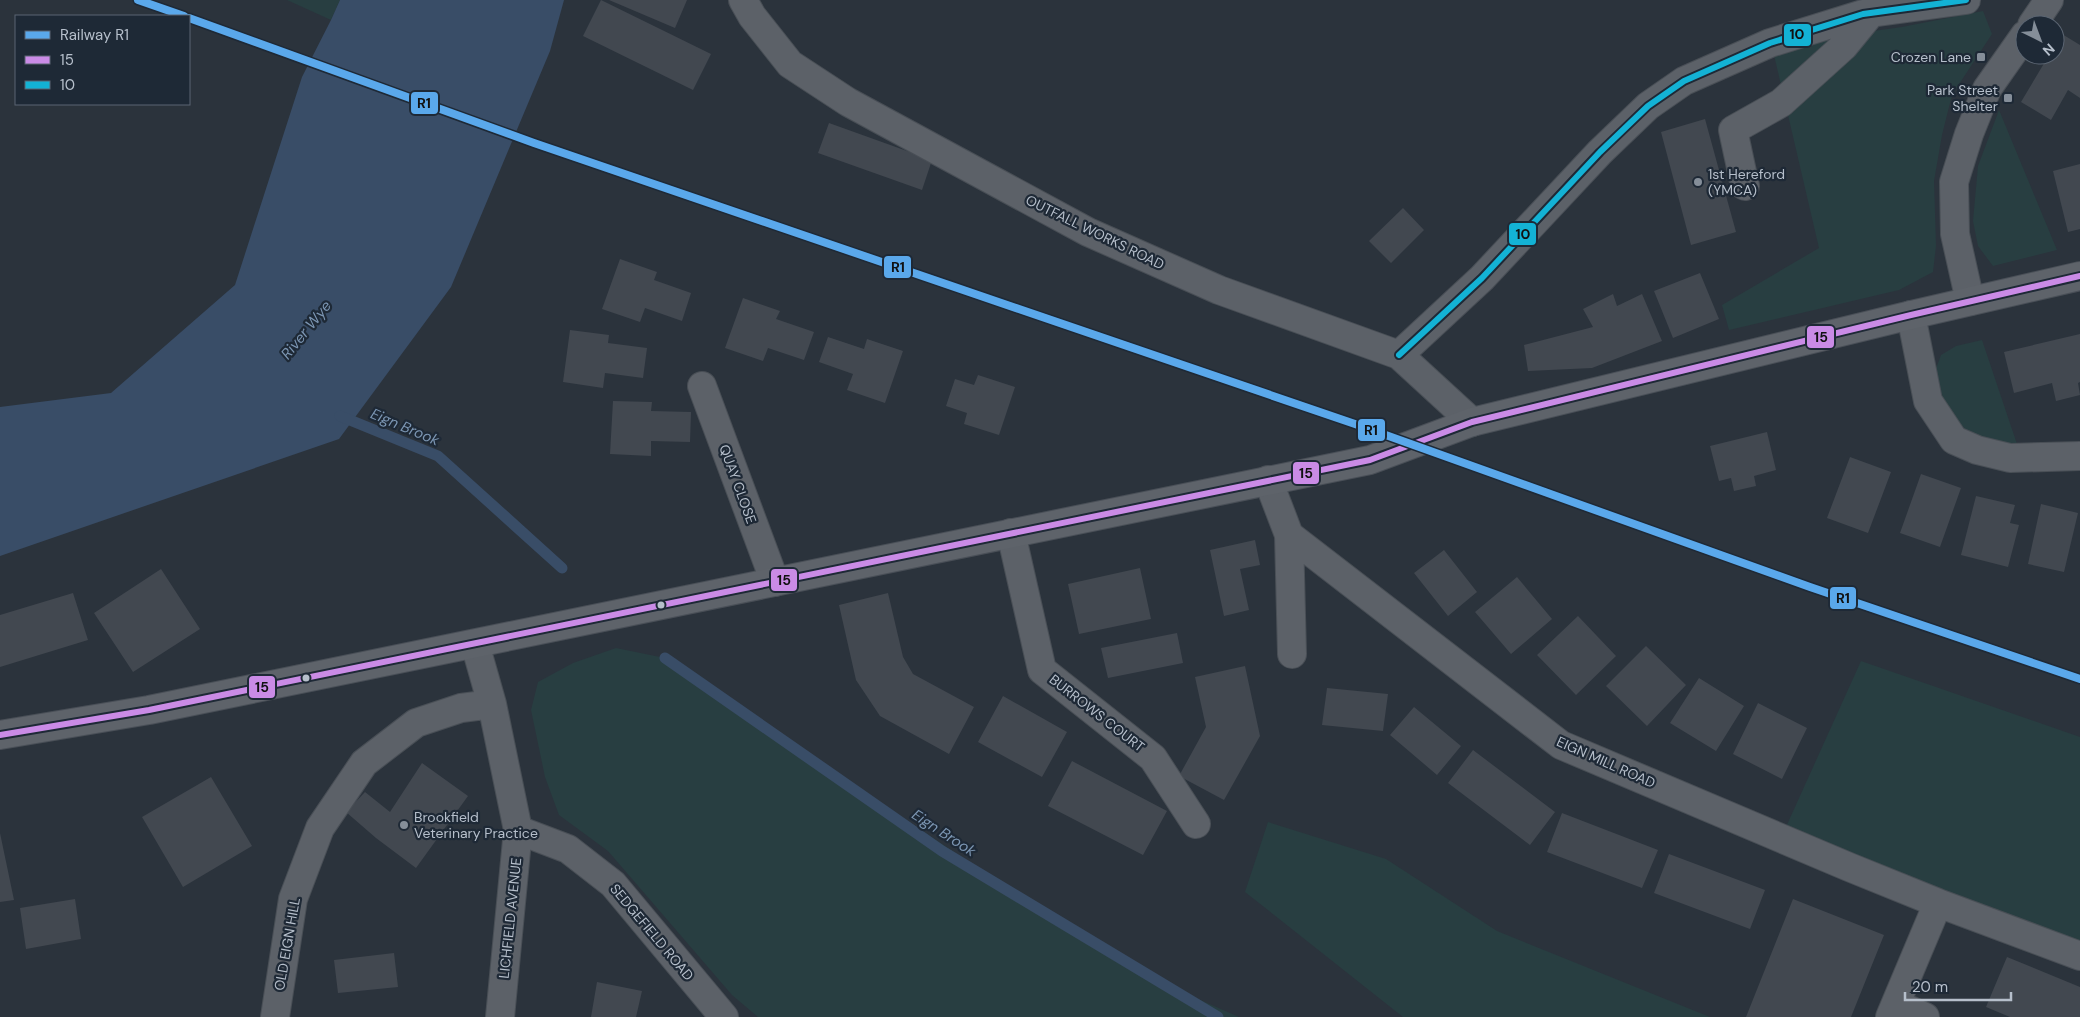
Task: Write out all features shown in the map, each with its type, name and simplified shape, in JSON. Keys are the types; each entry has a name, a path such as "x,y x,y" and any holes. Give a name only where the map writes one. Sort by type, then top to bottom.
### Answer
{"main road":[{"path":"0,735 149,710 1370,460 1472,422 1910,315 2080,276"}],"street":[{"name":"OUTFALL WORKS ROAD","path":"743,0 752,16 790,64 848,102 1088,232 1219,290 1398,355 1472,422"},
{"path":"1398,355 1482,278 1600,152 1648,106 1684,81 1770,43 1862,14 1966,0"},
{"path":"2039,15 2050,0"},
{"path":"1745,186 1733,130 1781,103 1844,46 1871,13"},
{"path":"1970,301 1955,234 1954,182 1969,134 1987,89 2015,49"},
{"path":"1910,315 1928,401 1954,440 1977,450 2010,458 2080,456"},
{"name":"QUAY CLOSE","path":"702,386 775,582"},
{"path":"1268,480 1289,535 1292,654"},
{"name":"BURROWS COURT","path":"1011,533 1042,670 1153,758 1196,824"},
{"name":"EIGN MILL ROAD","path":"1289,535 1561,745 1938,903 2080,956"},
{"name":"LICHFIELD AVENUE","path":"475,644 492,704 518,830 500,1017"},
{"name":"OLD EIGN HILL","path":"275,1017 293,899 320,828 364,763 416,723 461,708 492,704"},
{"name":"SEDGEFIELD ROAD","path":"518,830 568,849 613,884 724,1017"},
{"path":"1925,1017 1893,1010 1938,903"}],"green space":[{"path":"287,0 340,0 331,20"},
{"path":"1983,11 1992,34 1952,95 1942,135 1934,181 1936,246 1933,272 1899,290 1729,330 1722,305 1819,248 1774,55 1845,35 1902,27"},
{"path":"1999,110 2057,250 1993,266 1978,246 1973,221 1978,166"},
{"path":"1982,340 2018,447 1987,444 1951,419 1934,374 1941,355 1956,346"},
{"path":"616,648 665,658 1125,967 1239,1017 758,1017 732,995 608,851 559,815 545,777 531,710 538,682 573,663"},
{"path":"1861,661 2080,737 2080,956 1781,838"},
{"path":"1268,822 1386,859 1497,931 1710,1017 1403,1017 1245,892"}],"water":[{"name":"River Wye","path":"340,0 564,0 550,51 451,287 339,439 0,556 0,407 111,393 235,285 302,77"}],"building":[{"path":"601,0 711,54 693,90 583,36"},
{"path":"609,0 687,0 675,28"},
{"path":"2065,36 2080,45 2080,98 2068,90 2051,120 2021,102 2043,65 2065,65"},
{"name":"1st Hereford (YMCA)","path":"1705,119 1736,232 1691,245 1661,132"},
{"path":"829,123 932,160 922,190 818,153"},
{"path":"2080,164 2080,229 2068,232 2053,171"},
{"path":"1403,208 1424,230 1391,263 1369,241"},
{"path":"620,259 657,272 654,280 691,293 682,321 645,308 640,322 602,309"},
{"path":"1700,273 1719,319 1673,338 1654,291"},
{"path":"1613,294 1617,306 1642,294 1662,341 1592,368 1528,371 1524,345 1593,327 1583,309"},
{"path":"743,298 780,311 776,319 814,332 804,360 768,348 763,361 725,348"},
{"path":"570,330 609,335 608,343 647,348 643,378 605,373 603,388 563,382"},
{"path":"2080,334 2080,382 2078,383 2080,395 2056,401 2052,383 2014,393 2004,352"},
{"path":"828,337 864,349 867,339 903,351 885,403 847,390 853,374 819,362"},
{"path":"978,375 1015,387 999,435 964,424 967,413 946,406 955,379 974,385"},
{"path":"613,401 652,402 651,411 691,412 690,442 651,441 651,456 610,454"},
{"path":"1767,432 1776,470 1754,476 1756,486 1734,491 1731,478 1719,481 1710,446"},
{"path":"1850,457 1891,472 1868,533 1827,518"},
{"path":"1921,474 1961,488 1940,547 1900,533"},
{"path":"1976,496 2015,505 2010,523 2019,525 2008,567 1961,555"},
{"path":"2041,504 2078,513 2064,572 2028,564"},
{"path":"1255,540 1260,565 1240,569 1249,610 1224,616 1210,550"},
{"path":"1444,550 1477,592 1448,616 1414,573"},
{"path":"1140,568 1151,619 1079,634 1068,584"},
{"path":"161,569 200,629 133,672 94,613"},
{"path":"1517,577 1552,619 1511,654 1475,612"},
{"path":"73,593 88,640 0,667 0,615"},
{"path":"888,593 903,657 913,674 974,707 949,754 880,716 856,680 839,605"},
{"path":"1578,616 1616,656 1576,695 1537,655"},
{"path":"1177,633 1183,663 1108,678 1101,648"},
{"path":"1646,646 1686,685 1647,726 1606,686"},
{"path":"1245,666 1260,736 1224,800 1179,776 1206,727 1195,677"},
{"path":"1699,678 1744,706 1716,751 1670,723"},
{"path":"1327,688 1388,694 1383,731 1322,725"},
{"path":"1003,696 1067,732 1042,777 978,742"},
{"path":"1758,703 1807,728 1782,779 1733,754"},
{"path":"1414,707 1461,746 1437,775 1390,735"},
{"path":"1473,750 1555,812 1530,845 1448,783"},
{"path":"1072,761 1167,811 1143,855 1048,806"},
{"name":"Brookfield Veterinary Practice","path":"422,763 468,796 416,868 376,838 346,812 365,792 390,812"},
{"path":"211,777 252,846 183,887 142,817"},
{"path":"1562,813 1658,850 1642,888 1547,852"},
{"path":"0,833 14,900 0,902"},
{"path":"1669,854 1765,890 1750,929 1654,893"},
{"path":"75,899 81,939 26,949 20,908"},
{"path":"1793,899 1884,935 1851,1017 1746,1017"},
{"path":"394,953 398,987 338,993 334,960"},
{"path":"2007,957 2080,987 2080,1017 2010,1017 1986,1007"},
{"path":"597,982 642,991 636,1017 591,1017"}],"waterway":[{"name":"Eign Brook","path":"340,416 438,456 562,568"},
{"name":"Eign Brook","path":"665,658 942,851 1218,1017"}],"rail line":[{"name":"R1","path":"138,0 181,15"},
{"name":"R1","path":"190,18 534,143 1355,424 1810,587 2080,679"}],"transit line":[{"name":"10","path":"1399,355 1482,278 1600,152 1648,106 1684,81 1770,43 1863,14 1966,0"},
{"name":"15","path":"0,735 149,710 1370,460 1472,422 1911,315 2080,276"}],"place":[{"name":"Crozen Lane","path":"1981,57"},
{"name":"Park Street Shelter","path":"2008,98"},
{"name":"1st Hereford (YMCA)","path":"1698,182"},
{"name":"Brookfield Veterinary Practice","path":"404,825"}]}
